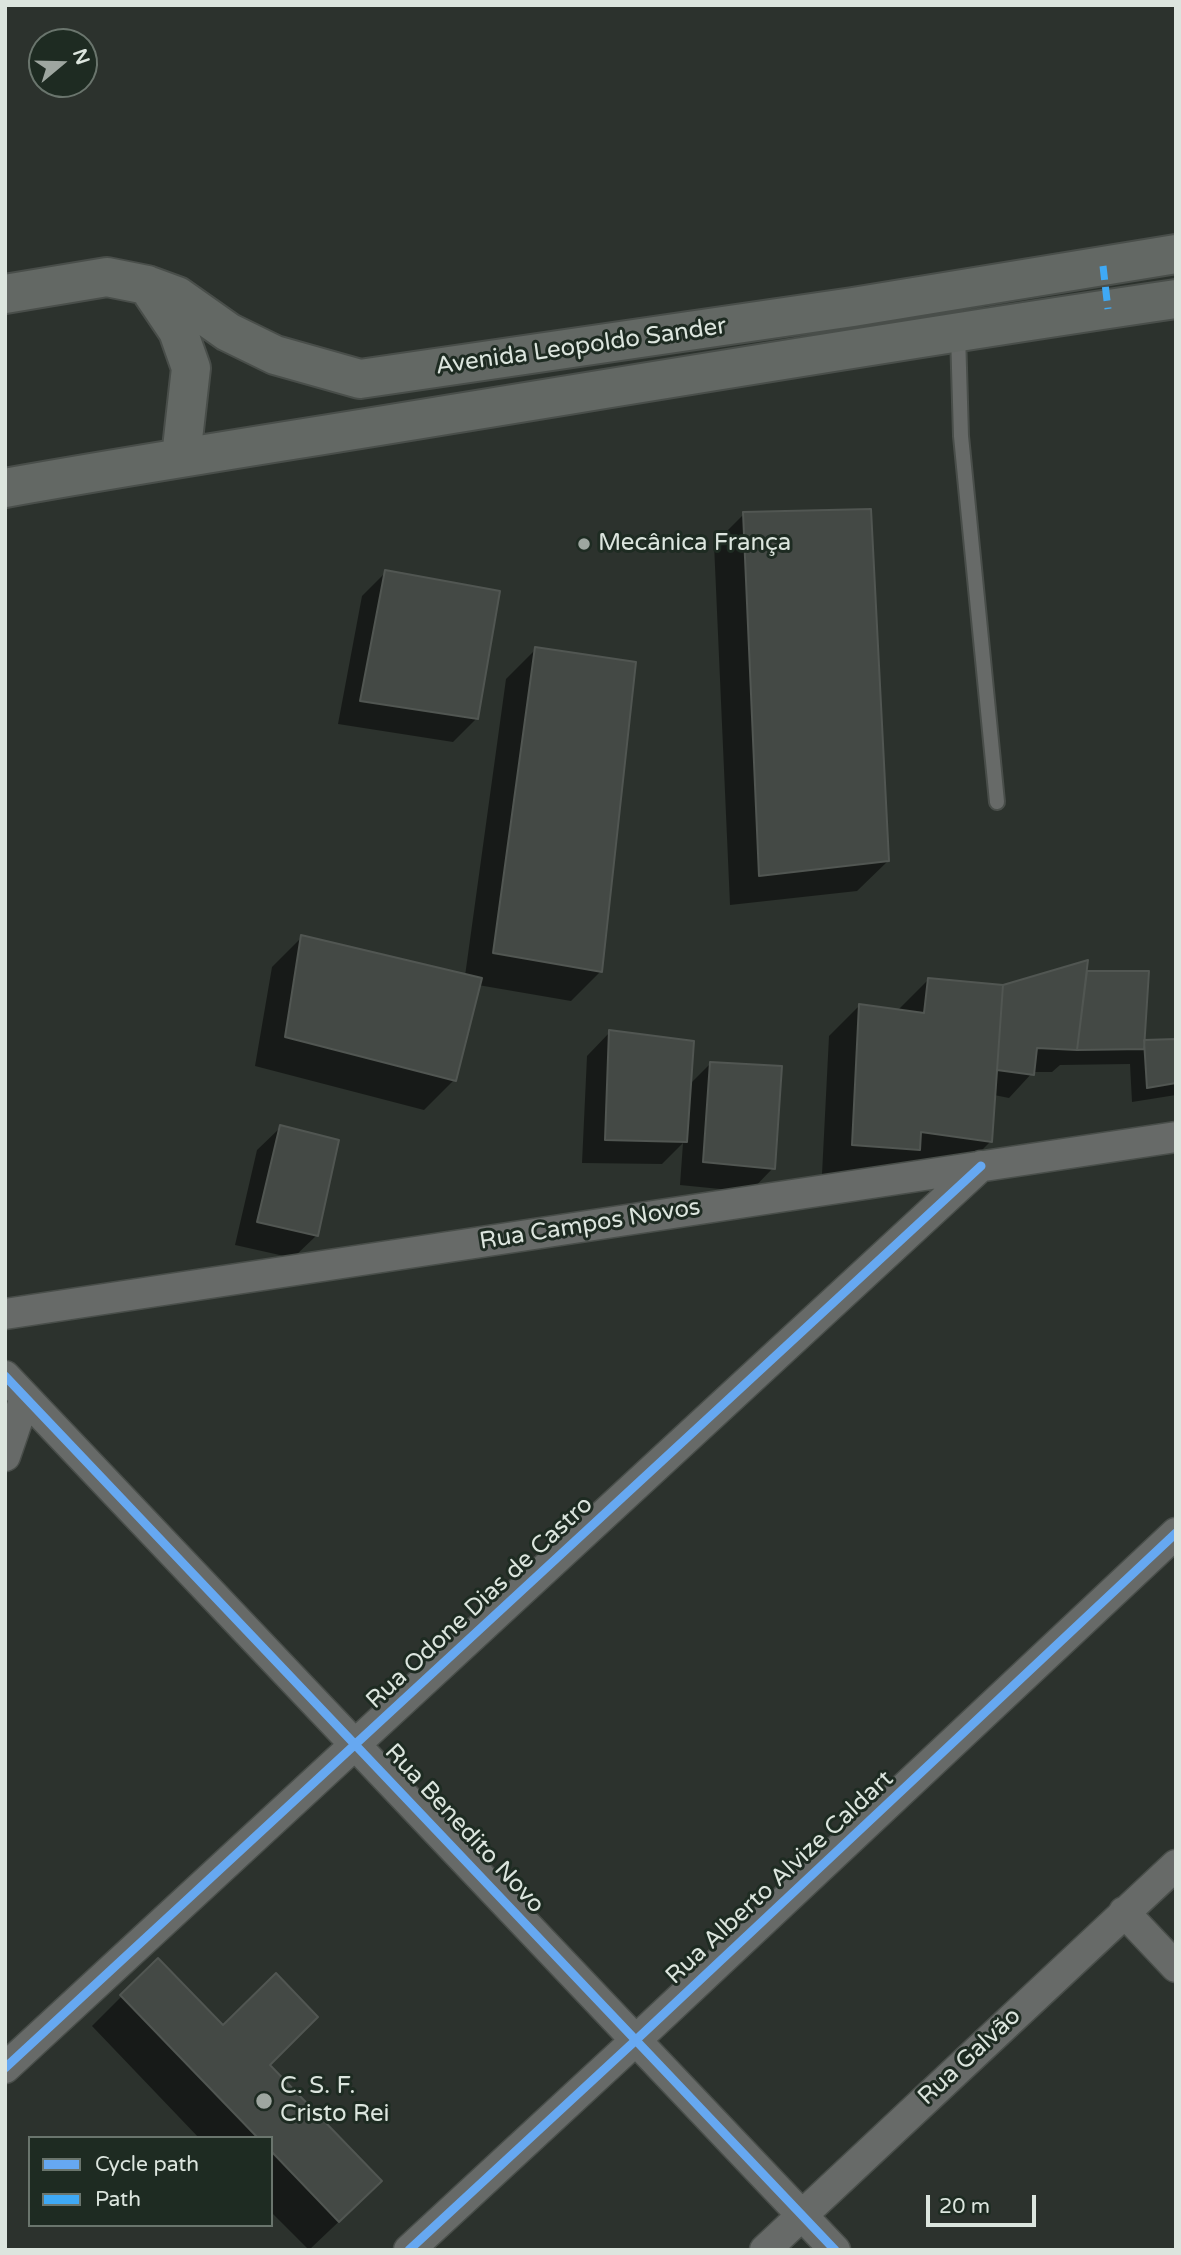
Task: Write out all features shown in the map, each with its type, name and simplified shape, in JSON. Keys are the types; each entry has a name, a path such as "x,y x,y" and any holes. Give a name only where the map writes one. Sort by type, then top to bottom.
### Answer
{"highway":[{"name":"Avenida Leopoldo Sander","path":"5,294 107,277 147,285 177,296 228,332 275,355 360,379 853,307 1176,254"},
{"path":"147,285 178,331 191,368 181,457"},
{"name":"Avenida Leopoldo Sander","path":"5,488 181,457 1176,299"}],"street":[{"name":"Rua Campos Novos","path":"5,1314 1176,1137"},
{"name":"Rua Odone Dias de Castro","path":"5,2068 981,1166"},
{"name":"Rua Benedito Novo","path":"15,1387 835,2250"},
{"path":"5,1457 15,1387"},
{"name":"Rua Alberto Alvize Caldart","path":"409,2250 1176,1533"},
{"name":"Rua Galvão","path":"765,2250 1176,1865"},
{"path":"1124,1912 1176,1968"}],"lane":[{"path":"958,333 961,436 997,802"}],"building":[{"path":"871,509 889,861 759,876 743,512"},
{"path":"385,570 500,591 478,719 360,701"},
{"path":"535,647 636,662 602,972 493,953"},
{"path":"301,935 482,978 456,1081 285,1037"},
{"path":"1088,960 1077,1050 1037,1048 1034,1075 997,1070 1003,985"},
{"path":"1087,971 1149,971 1144,1049 1077,1050"},
{"path":"928,978 1003,985 992,1142 921,1132 920,1150 852,1145 859,1004 924,1013"},
{"path":"609,1030 694,1041 687,1142 605,1140"},
{"path":"1176,1039 1176,1083 1147,1088 1144,1040"},
{"path":"710,1062 782,1066 775,1169 703,1162"},
{"path":"280,1125 339,1140 318,1236 257,1222"},
{"name":"C. S. F. Cristo Rei","path":"158,1958 223,2025 276,1973 318,2017 270,2065 382,2181 339,2222 273,2153 273,2136 256,2136 120,1995"}],"marked path":[{"path":"1103,266 1108,309"}],"cycle path":[{"path":"5,2068 981,1166"},
{"path":"5,1376 835,2250"},
{"path":"409,2250 1176,1533"}],"place":[{"name":"Mecânica França","path":"584,544"},
{"name":"C. S. F. Cristo Rei","path":"264,2101"}]}
